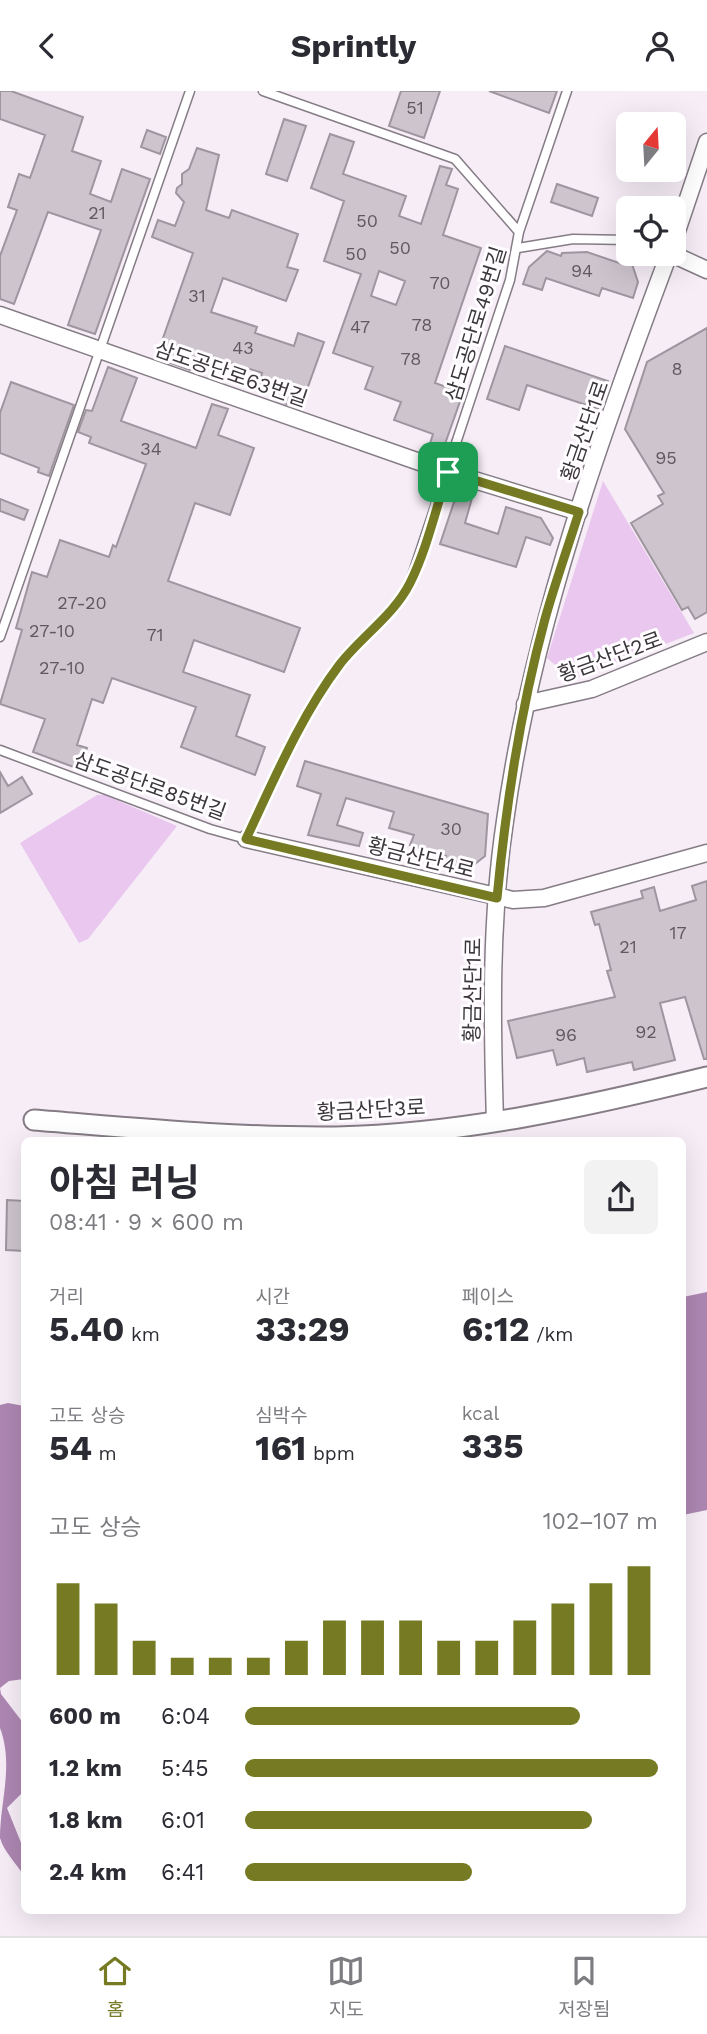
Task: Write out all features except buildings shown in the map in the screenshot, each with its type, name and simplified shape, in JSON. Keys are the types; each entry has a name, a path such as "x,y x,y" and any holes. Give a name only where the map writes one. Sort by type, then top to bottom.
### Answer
{"street":[{"path":"686,204 707,142"},
{"path":"686,261 707,270"},
{"name":"황금산단1로","path":"495,1122 492,973 497,898 504,824 525,704 545,618 579,512 666,266"},
{"name":"삼도공단로63번길","path":"0,315 448,472 579,512"},
{"name":"황금산단2로","path":"525,704 593,689 707,642"},
{"name":"황금산단4로","path":"246,839 497,898 544,898 707,853"},
{"name":"황금산단3로","path":"34,1120 218,1135 276,1137 408,1133 574,1108 707,1077"}],"lane":[{"path":"0,637 190,91"},
{"name":"삼도공단로49번길","path":"263,91 455,159 519,232 518,248 448,472"},
{"path":"519,232 566,91"},
{"path":"518,248 573,239 616,240"},
{"name":"삼도공단로85번길","path":"0,750 210,829 246,839 299,731 327,684 356,646 395,605 410,582 448,472"}],"shaded area":[{"path":"603,481 694,633 572,680 547,658"},
{"path":"97,795 105,795 177,826 88,939 79,943 20,843"},
{"path":"707,1292 707,1510 686,1514 686,1296"},
{"path":"8,1403 21,1405 21,1679 9,1681 0,1688 0,1405"},
{"path":"0,1688 1,1694 21,1720 21,1794 7,1808 21,1843 21,1872 0,1838 6,1756 0,1728"}],"route":[{"path":"448,472 579,512 545,618 518,736 504,824 497,898 246,839 299,731 327,684 340,664 403,596 419,559 448,472"}]}
